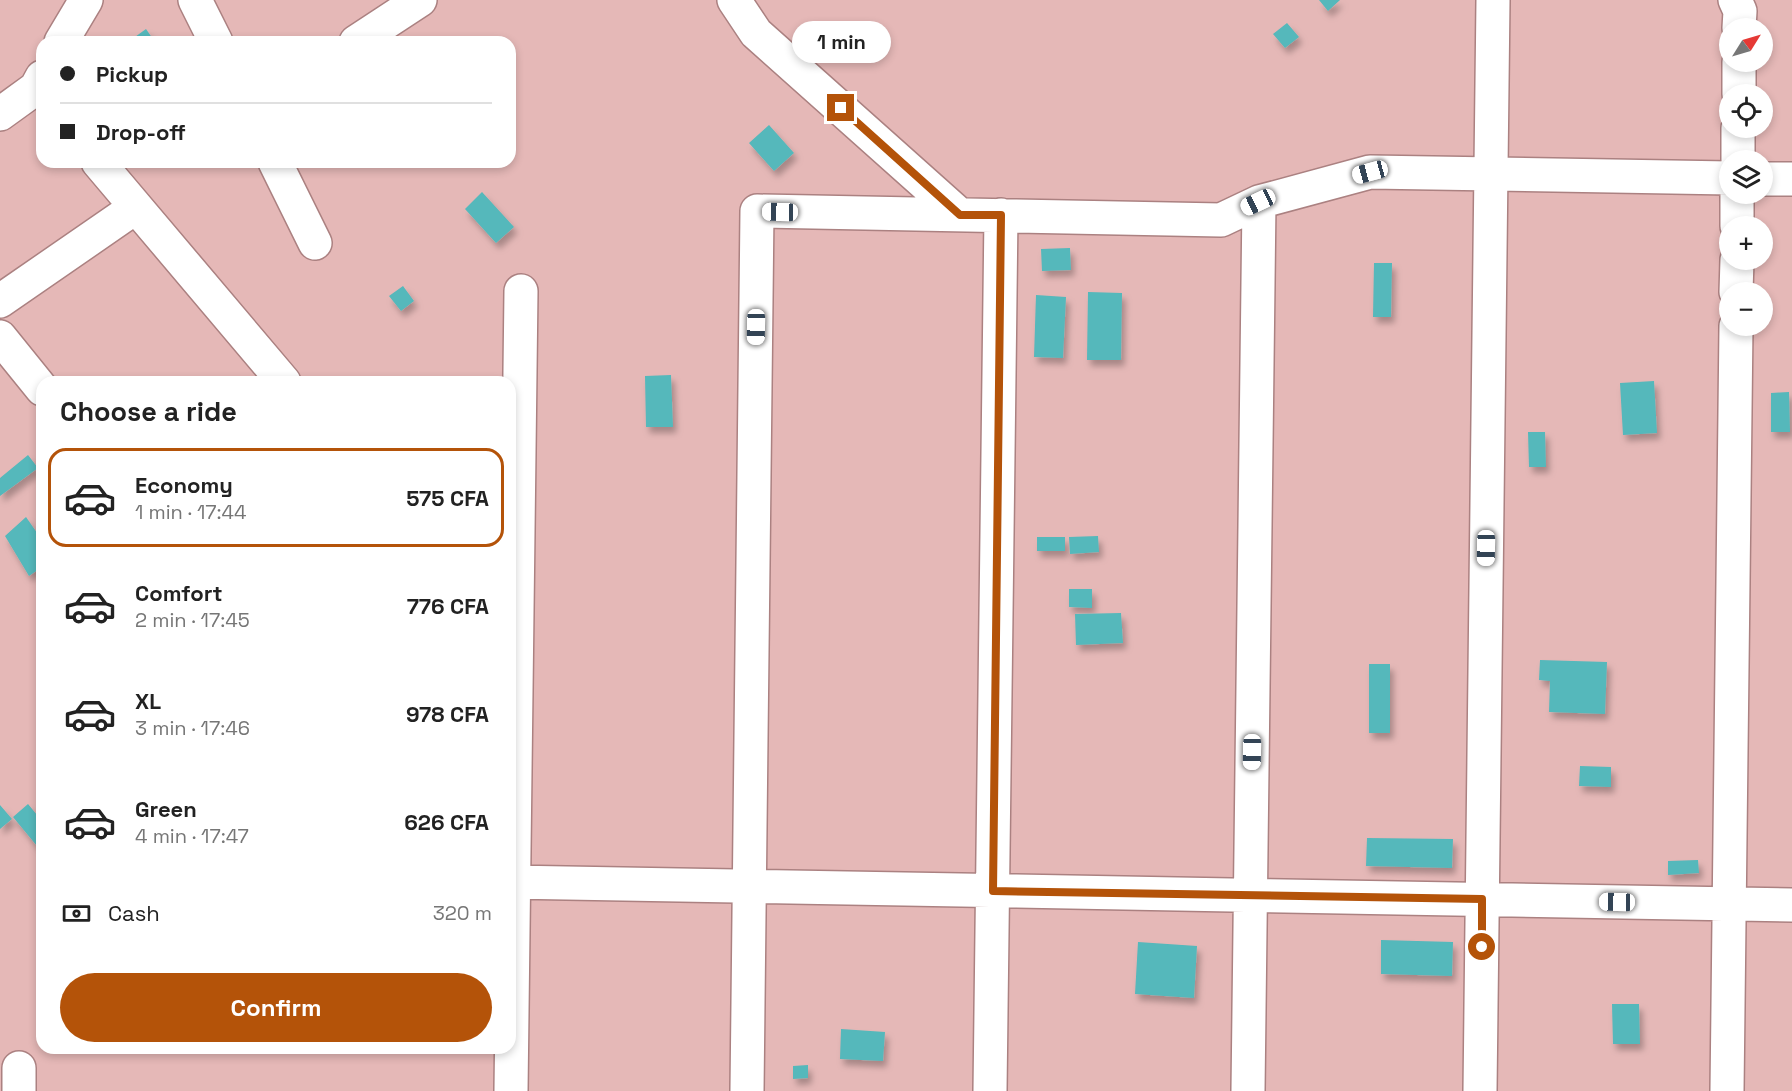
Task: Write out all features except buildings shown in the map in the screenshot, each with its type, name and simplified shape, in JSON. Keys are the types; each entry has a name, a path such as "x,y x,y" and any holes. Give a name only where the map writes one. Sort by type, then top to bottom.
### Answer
{"street":[{"path":"65,36 86,0"},
{"path":"195,0 213,36"},
{"path":"365,36 420,0"},
{"path":"734,0 756,33 960,215"},
{"path":"1480,1091 1493,0"},
{"path":"1735,0 1740,11 1740,18"},
{"path":"0,114 36,90"},
{"path":"103,168 279,376"},
{"path":"278,168 315,243"},
{"path":"747,1091 757,211 1221,220 1258,202 1370,172 1719,178"},
{"path":"1773,179 1792,179"},
{"path":"1248,1091 1258,202"},
{"path":"0,301 136,207"},
{"path":"990,1091 1001,215"},
{"path":"516,619 521,291"},
{"path":"1727,1091 1736,336"},
{"path":"0,337 36,382"},
{"path":"516,882 1792,905"},
{"path":"511,1054 511,1091"}],"route":[{"path":"841,108 960,215 1001,215 993,891 1482,899 1482,947"}]}
